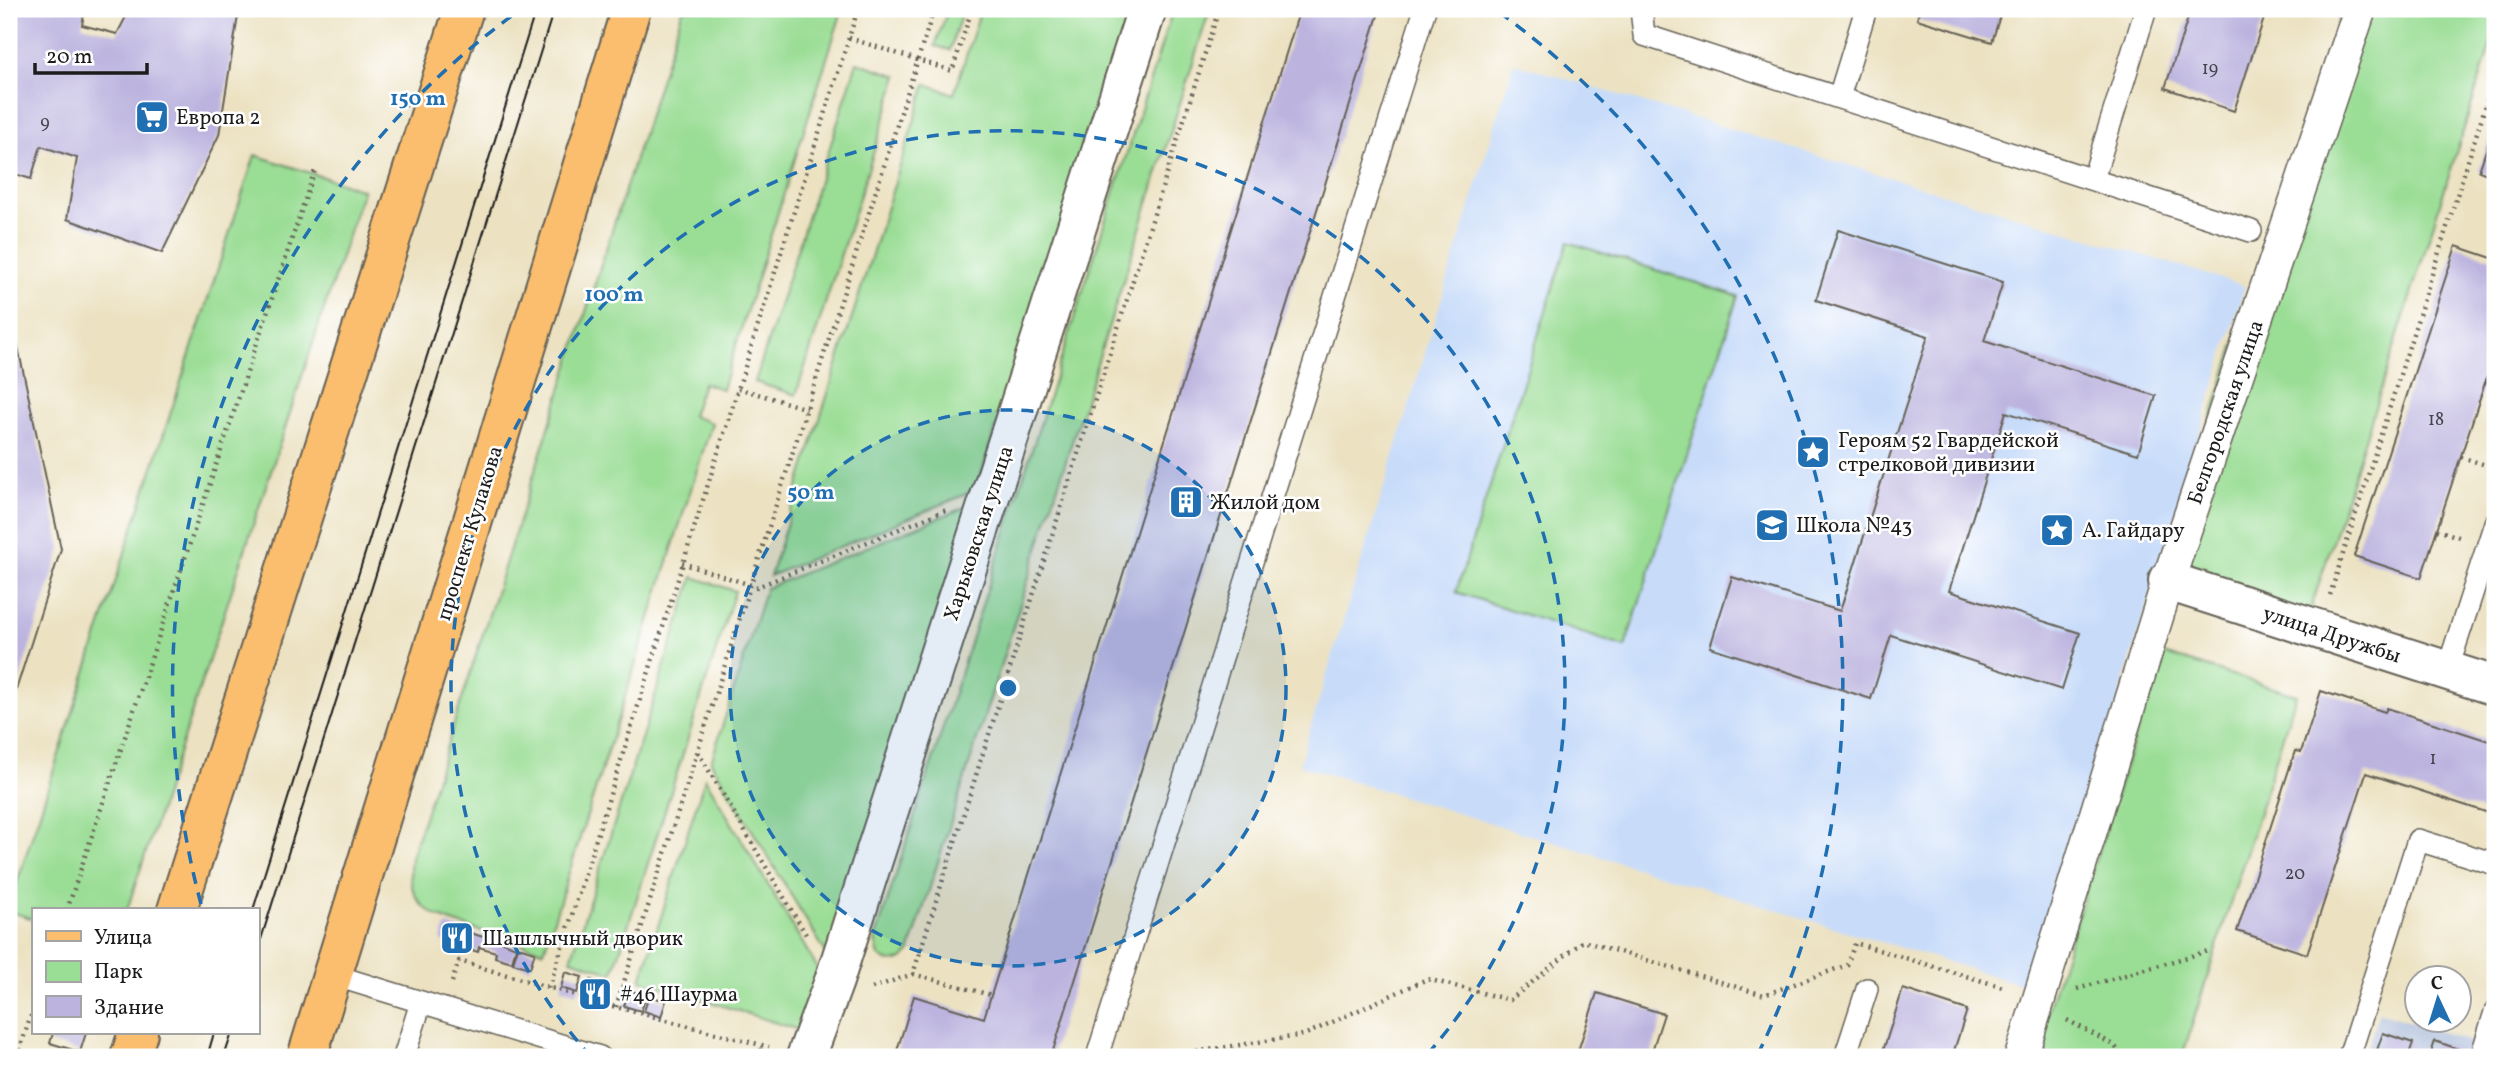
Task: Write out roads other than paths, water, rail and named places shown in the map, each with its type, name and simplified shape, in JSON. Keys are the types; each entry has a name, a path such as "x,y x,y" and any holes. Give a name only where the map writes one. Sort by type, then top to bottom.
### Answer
{"main road":[{"path":"178,908 464,9"},
{"name":"проспект Кулакова","path":"307,1057 631,9"},
{"path":"130,1057 138,1034"}],"street":[{"name":"Харьковская улица","path":"790,1053 834,981 1147,9"},
{"name":"Белгородская улица","path":"2021,1057 2168,581 2360,9"},
{"name":"улица Дружбы","path":"2168,581 2495,686"}],"lane":[{"path":"1097,1057 1425,9"},
{"path":"1641,9 1644,35 2251,231"},
{"path":"1839,97 1866,9"},
{"path":"2093,179 2146,9"},
{"path":"2447,671 2495,523"},
{"path":"2349,1057 2418,840 2495,864"},
{"path":"333,975 600,1057"},
{"path":"1845,1057 1867,989"},
{"path":"404,1057 421,1002"},
{"path":"2481,1057 2495,1012"}],"tram line":[{"path":"254,908 536,9"},
{"path":"259,946 554,9"},
{"path":"207,1057 214,1034"},
{"path":"224,1057 232,1034"}],"place":[{"name":"Европа 2","path":"152,117"},
{"name":"Героям 52 Гвардейской стрелковой дивизии","path":"1813,452"},
{"name":"Жилой дом","path":"1186,502"},
{"name":"Школа №43","path":"1772,525"},
{"name":"А. Гайдару","path":"2057,530"},
{"name":"Шашлычный дворик","path":"457,938"},
{"name":"#46 Шаурма","path":"595,994"}]}
